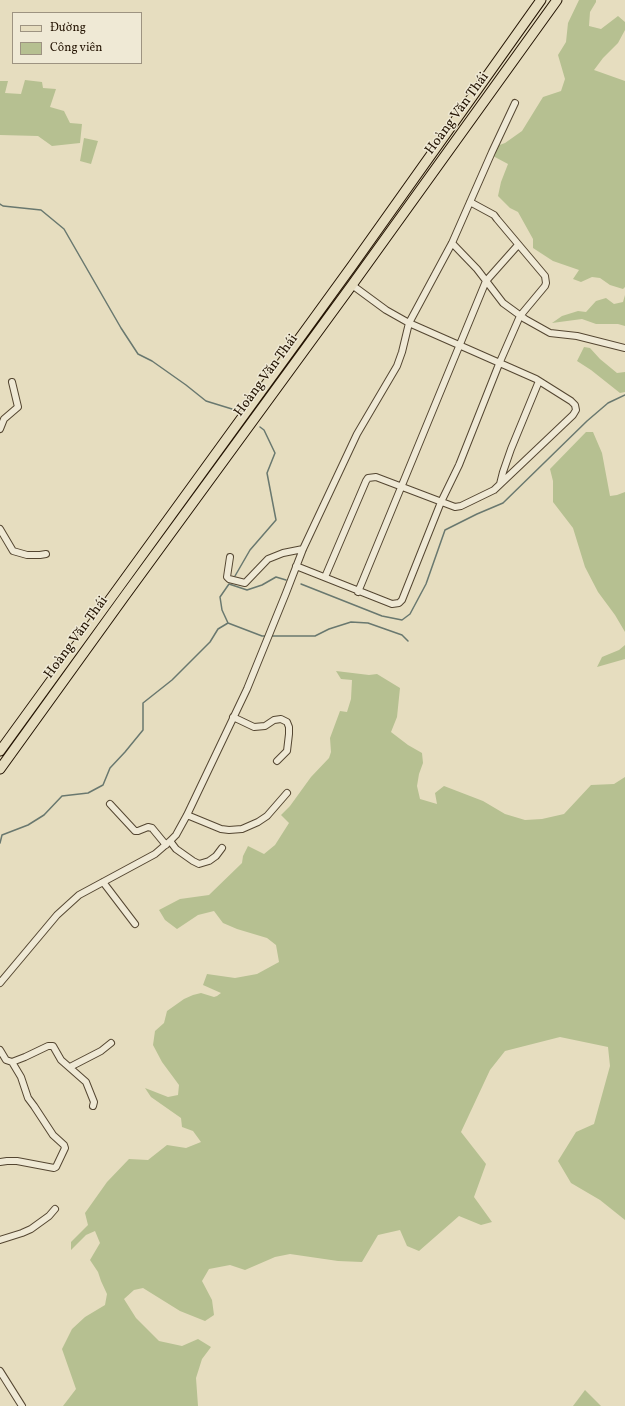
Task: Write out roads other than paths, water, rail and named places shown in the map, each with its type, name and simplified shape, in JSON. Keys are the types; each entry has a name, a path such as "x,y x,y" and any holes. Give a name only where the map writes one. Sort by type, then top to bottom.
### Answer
{"main road":[{"name":"Hoàng Văn Thái","path":"0,751 343,278 541,0"},
{"name":"Hoàng Văn Thái","path":"0,769 557,0"},
{"path":"343,278 352,285"}],"street":[{"path":"0,983 57,916 79,896 155,854 176,835 247,688 303,549 357,434 397,366 409,323 452,243 492,152 516,103"},
{"path":"296,566 358,592 392,604 399,603 402,600 441,502 459,465 499,364 520,316 546,283 545,276 494,215 470,202"},
{"path":"452,243 477,269 503,303 520,316 550,333 577,336 625,348"},
{"path":"358,592 486,281 518,245"},
{"path":"325,578 368,478 376,477 455,507 461,506 494,490 576,410 575,405 571,401 539,381 409,323 386,310 352,285"},
{"path":"500,484 510,449 539,381"},
{"path":"0,429 4,419 18,407 12,382"},
{"path":"0,529 13,551 27,555 40,556 46,554"},
{"path":"230,556 226,577 245,583 268,559 283,552 303,549"},
{"path":"234,717 254,727 265,726 274,720 281,718 287,722 290,734 287,751 277,761"},
{"path":"187,814 221,829 242,829 267,816 287,794"},
{"path":"110,804 135,831 148,827 152,828 168,843 199,864 212,859 222,848"},
{"path":"103,882 135,924"},
{"path":"70,1067 111,1043"},
{"path":"0,1050 6,1060 12,1062 42,1048 53,1046 61,1060 86,1082 94,1102 93,1106"},
{"path":"0,1162 17,1161 54,1168 56,1167 65,1148 64,1145 53,1135 28,1098 21,1077 12,1062"},
{"path":"0,1240 31,1229 49,1216 55,1209"},
{"path":"0,1371 22,1406"}],"waterway":[{"path":"0,204 3,206 41,210 64,229 121,328 138,354 152,361 206,401 232,409"},
{"path":"301,584 382,616 402,620 410,614 426,584 445,530 503,503 587,421 608,403 625,395"},
{"path":"235,576 250,550 276,520 267,473 275,453 264,430 260,427"},
{"path":"267,636 262,636 228,623 222,610 220,597 229,584 247,590 262,585 276,577 286,580"},
{"path":"270,636 315,636 329,629 351,622 368,623 402,635 408,641"},
{"path":"0,843 2,835 28,825 44,815 62,796 88,793 103,785 110,768 143,730 143,703 172,680 210,642 218,629 228,623"}]}
